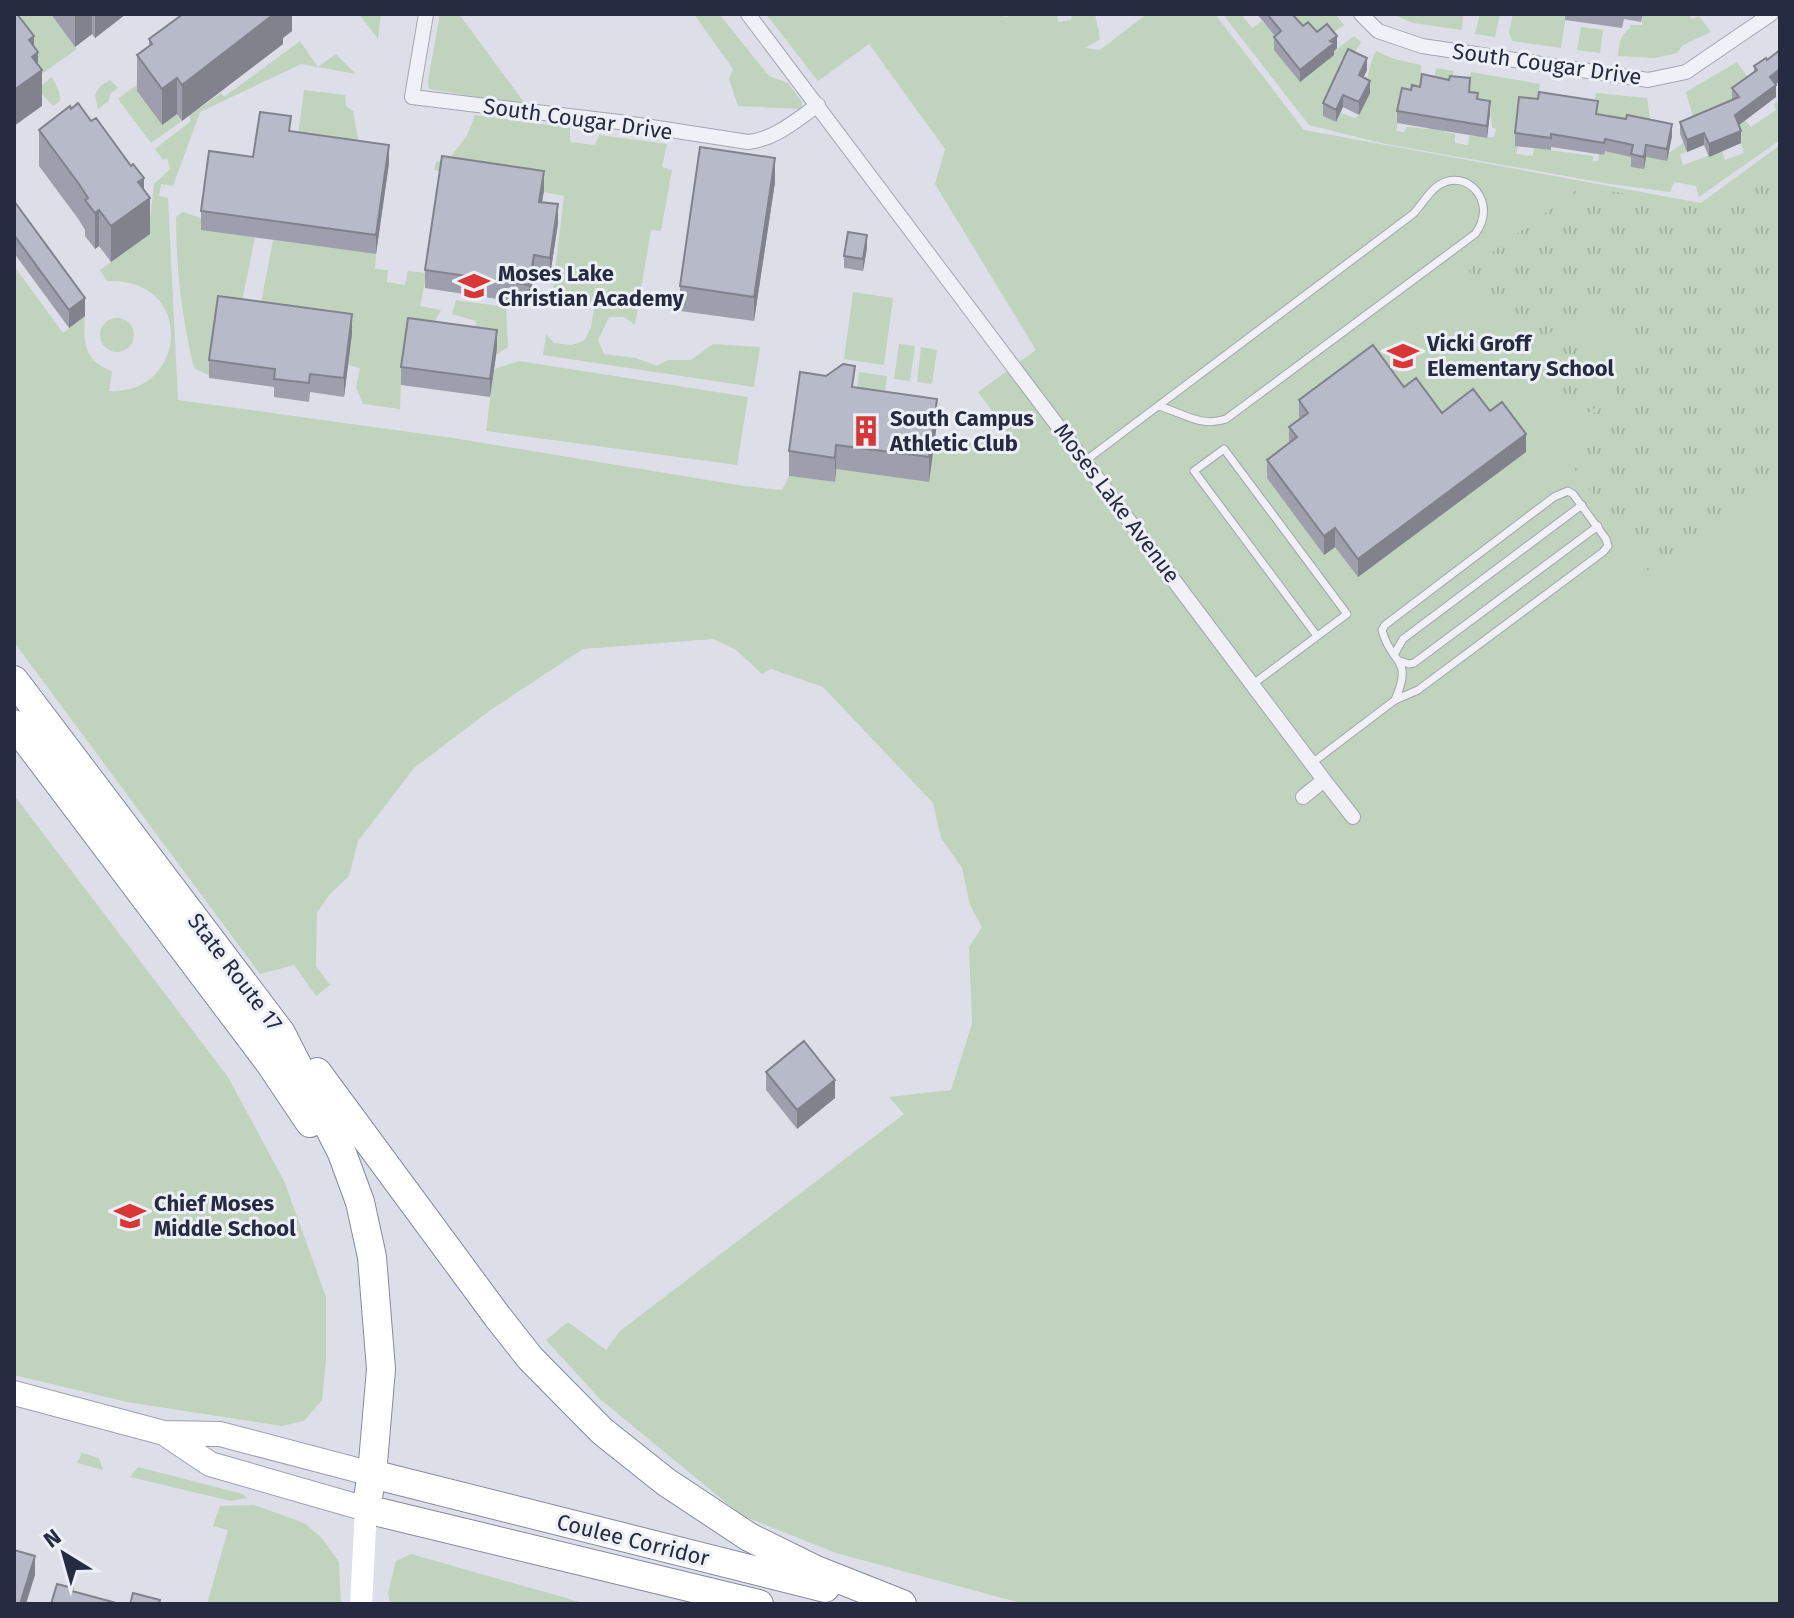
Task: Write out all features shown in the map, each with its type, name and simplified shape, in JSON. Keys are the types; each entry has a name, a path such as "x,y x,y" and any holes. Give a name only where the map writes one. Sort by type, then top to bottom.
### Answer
{"highway":[{"name":"State Route 17","path":"14,680 281,1033 328,1123 360,1202 372,1257 381,1369 366,1509"},
{"name":"State Route 17","path":"14,724 300,1105 319,1137 348,1201 376,1303"},
{"path":"281,1033 315,1068 530,1358 602,1431 666,1482 749,1537 816,1570 902,1604"},
{"name":"Coulee Corridor","path":"372,1474 894,1604"},
{"name":"Coulee Corridor","path":"366,1509 759,1604"}],"main road":[{"path":"14,1393 164,1433 220,1434 372,1474"},
{"path":"164,1433 210,1464 366,1509"}],"street":[{"name":"South Cougar Drive","path":"426,14 412,97 619,122 748,142 763,141 776,135 818,105"},
{"name":"Moses Lake Avenue","path":"748,14 1353,817"},
{"name":"South Cougar Drive","path":"1361,14 1378,31 1422,46 1648,80 1686,72 1771,14"},
{"path":"1303,797 1324,780"},
{"path":"361,1604 366,1509"}],"lane":[{"path":"1085,461 1158,406 1413,214 1439,185 1460,181 1473,187 1481,198 1485,212 1475,234 1226,419 1214,423 1201,422 1158,406"},
{"path":"1253,684 1347,614 1224,449 1194,471 1317,636"},
{"path":"1312,763 1395,700 1418,690 1603,552 1608,546 1598,526 1568,491 1561,492 1385,625 1383,637 1400,661 1404,677 1395,700"},
{"path":"1395,653 1403,639 1582,505"},
{"path":"1400,661 1414,663 1598,526"}],"green space":[{"path":"22,14 51,14 77,49 40,75 20,25"},
{"path":"359,14 381,14 378,39"},
{"path":"440,14 459,14 526,105 429,89"},
{"path":"694,14 719,14 769,76 788,83 802,102 801,109 738,106 729,79 733,69"},
{"path":"766,14 989,14 1007,17 1009,14 1057,14 1058,22 1071,20 1072,14 1095,14 1100,39 1085,48 1100,50 1147,14 1215,14 1304,130 1701,203 1780,145 1780,1604 1024,1604 836,1553 741,1515 600,1399 546,1340 568,1322 606,1350 620,1331 904,1114 889,1097 951,1090 972,1024 969,947 982,927 970,905 962,868 941,838 933,803 823,687 771,669 762,674 735,649 713,639 583,649 492,709 414,768 358,841 349,876 329,895 317,913 316,966 330,985 316,996 294,965 260,974 14,642 14,266 63,333 85,316 87,350 96,362 112,371 109,391 135,388 154,375 166,357 171,336 168,315 156,297 136,285 107,281 100,270 150,234 140,220 150,220 154,184 170,169 167,158 163,160 155,149 191,121 189,116 221,93 224,97 300,41 318,67 336,54 356,74 301,64 200,112 173,186 161,184 159,196 168,198 178,400 453,438 782,490 789,476 834,482 836,469 929,481 935,438 995,443 1007,431 978,392 1036,350 935,184 945,149 869,44 818,81"},
{"path":"1241,14 1252,28 1262,21 1268,27 1284,14 1335,14 1344,25 1328,36 1323,60 1354,36 1361,42 1323,115 1336,122 1341,113 1355,118 1359,115 1376,51 1421,65 1422,86 1402,101 1396,131 1404,132 1407,127 1429,129 1437,90 1433,88 1436,68 1454,71 1444,132 1455,134 1455,143 1468,145 1469,136 1494,137 1496,129 1492,127 1490,109 1478,106 1467,90 1471,72 1540,84 1534,111 1515,145 1518,146 1516,154 1533,156 1534,148 1593,156 1593,161 1598,161 1599,154 1604,155 1593,112 1596,93 1647,98 1652,132 1646,157 1667,161 1669,153 1683,143 1687,152 1680,154 1683,165 1722,151 1725,160 1744,153 1741,143 1696,127 1686,92 1737,62 1753,85 1743,118 1751,127 1776,110 1774,104 1780,99 1780,140 1699,197 1696,186 1674,182 1670,192 1381,143 1309,125 1225,17"},
{"path":"1392,14 1463,14 1462,30 1413,23"},
{"path":"1480,14 1500,14 1495,37 1475,34"},
{"path":"1513,14 1566,14 1561,48 1512,41 1509,32"},
{"path":"1643,14 1688,14 1692,19 1699,16 1711,32 1683,45 1677,53 1655,58 1618,56 1622,37 1630,25 1642,25"},
{"path":"1581,27 1603,30 1600,53 1577,50"},
{"path":"149,75 138,92 162,125 177,114 182,121 151,143 118,99"},
{"path":"52,77 60,101 53,106 41,93 42,85"},
{"path":"110,80 118,88 110,94 109,101 98,109 95,95 100,86"},
{"path":"304,90 345,95 346,106 353,111 358,139 367,151 296,150"},
{"path":"475,115 570,128 570,142 595,145 599,135 667,144 662,167 672,170 661,231 651,230 635,325 624,317 609,317 598,340 604,354 636,358 657,366 667,360 691,360 713,344 760,347 754,387 543,355 546,334 554,343 572,345 585,340 594,309 581,297 552,296 564,196 434,170 436,162 449,159 467,136"},
{"path":"1780,157 1780,473 1648,571 1572,466 1586,446 1581,422 1615,397 1617,381 1640,362 1602,313 1581,328 1561,325 1528,350 1468,270 1582,186 1705,208 1720,203"},
{"path":"183,212 255,237 242,301 210,376 194,368 183,312 176,217"},
{"path":"273,240 376,254 375,269 388,270 387,282 405,285 408,271 427,273 420,306 441,310 401,385 400,409 363,404 356,387 360,368 348,365 261,303"},
{"path":"853,292 893,298 884,365 844,359"},
{"path":"456,300 506,307 508,347 496,355 497,348 472,345 476,321 452,314"},
{"path":"117,318 129,323 134,335 129,347 117,352 105,347 100,335 105,323"},
{"path":"1563,330 1612,395 1579,420 1530,354"},
{"path":"899,344 915,346 910,381 894,379"},
{"path":"921,347 937,350 932,384 917,382"},
{"path":"519,361 748,397 737,465 486,431 494,369"},
{"path":"859,372 887,376 882,413 854,409"},
{"name":"Chief Moses Middle School","path":"14,795 228,1077 285,1183 326,1297 326,1360 322,1400 304,1421 282,1426 127,1402 14,1375"},
{"path":"82,1453 99,1458 103,1470 77,1463"},
{"path":"138,1467 243,1494 247,1498 231,1501 130,1477"},
{"path":"254,1505 304,1523 321,1537 339,1562 341,1604 207,1604 228,1530 213,1526 220,1506"},
{"path":"411,1554 587,1604 390,1604 388,1593 396,1561"}],"building":[{"path":"14,14 34,36 29,40 38,52 32,57 42,70 14,90"},
{"path":"183,14 274,14 182,85 177,78 162,89 137,55 152,44 149,39"},
{"path":"1267,14 1292,14 1303,26 1308,22 1317,32 1327,24 1337,36 1330,41 1334,43 1300,70 1274,37 1281,31"},
{"path":"1348,49 1367,58 1359,75 1370,81 1359,102 1343,95 1336,110 1323,103"},
{"path":"1780,50 1780,69 1770,77 1776,85 1735,115 1741,131 1709,144 1704,133 1687,140 1680,122 1739,97 1732,88 1757,70 1754,66"},
{"path":"1422,74 1449,80 1450,76 1470,78 1469,92 1478,93 1477,99 1490,101 1487,126 1397,111 1402,88 1411,90 1412,85 1420,87"},
{"path":"1539,92 1598,101 1596,114 1626,119 1627,115 1672,124 1667,149 1646,145 1644,157 1631,154 1633,145 1605,139 1604,143 1551,134 1551,138 1515,133 1519,97 1538,99"},
{"path":"78,103 91,121 96,118 131,166 133,164 144,178 138,182 150,198 111,226 99,210 95,213 85,200 88,198 79,184 39,130"},
{"path":"260,112 291,116 289,131 389,145 376,235 201,211 209,151 253,157"},
{"path":"700,147 775,158 754,297 680,286"},
{"path":"442,156 544,171 539,202 558,204 550,258 534,255 529,285 425,270"},
{"path":"14,201 85,298 69,310 14,235"},
{"path":"848,232 867,235 863,259 844,256"},
{"path":"218,296 352,314 344,378 310,374 309,383 274,379 275,369 209,360"},
{"path":"408,318 497,330 490,379 401,367"},
{"path":"1373,345 1404,387 1416,378 1442,413 1473,389 1490,411 1502,402 1526,434 1358,559 1335,528 1324,536 1267,460 1297,437 1289,427 1308,413 1299,400"},
{"name":"South Campus Athletic Club","path":"843,364 855,366 852,387 937,399 929,457 836,445 835,458 789,451 800,372 826,376"},
{"path":"804,1041 835,1080 797,1110 766,1072"},
{"path":"14,1550 35,1556 20,1604 14,1604"},
{"path":"57,1584 73,1588 72,1591 120,1604 51,1604"},
{"path":"133,1593 160,1600 159,1604 130,1604"}],"place":[{"name":"Moses Lake Christian Academy","path":"474,286"},
{"name":"Vicki Groff Elementary School","path":"1403,356"},
{"name":"South Campus Athletic Club","path":"866,431"},
{"name":"Chief Moses Middle School","path":"130,1216"}]}
